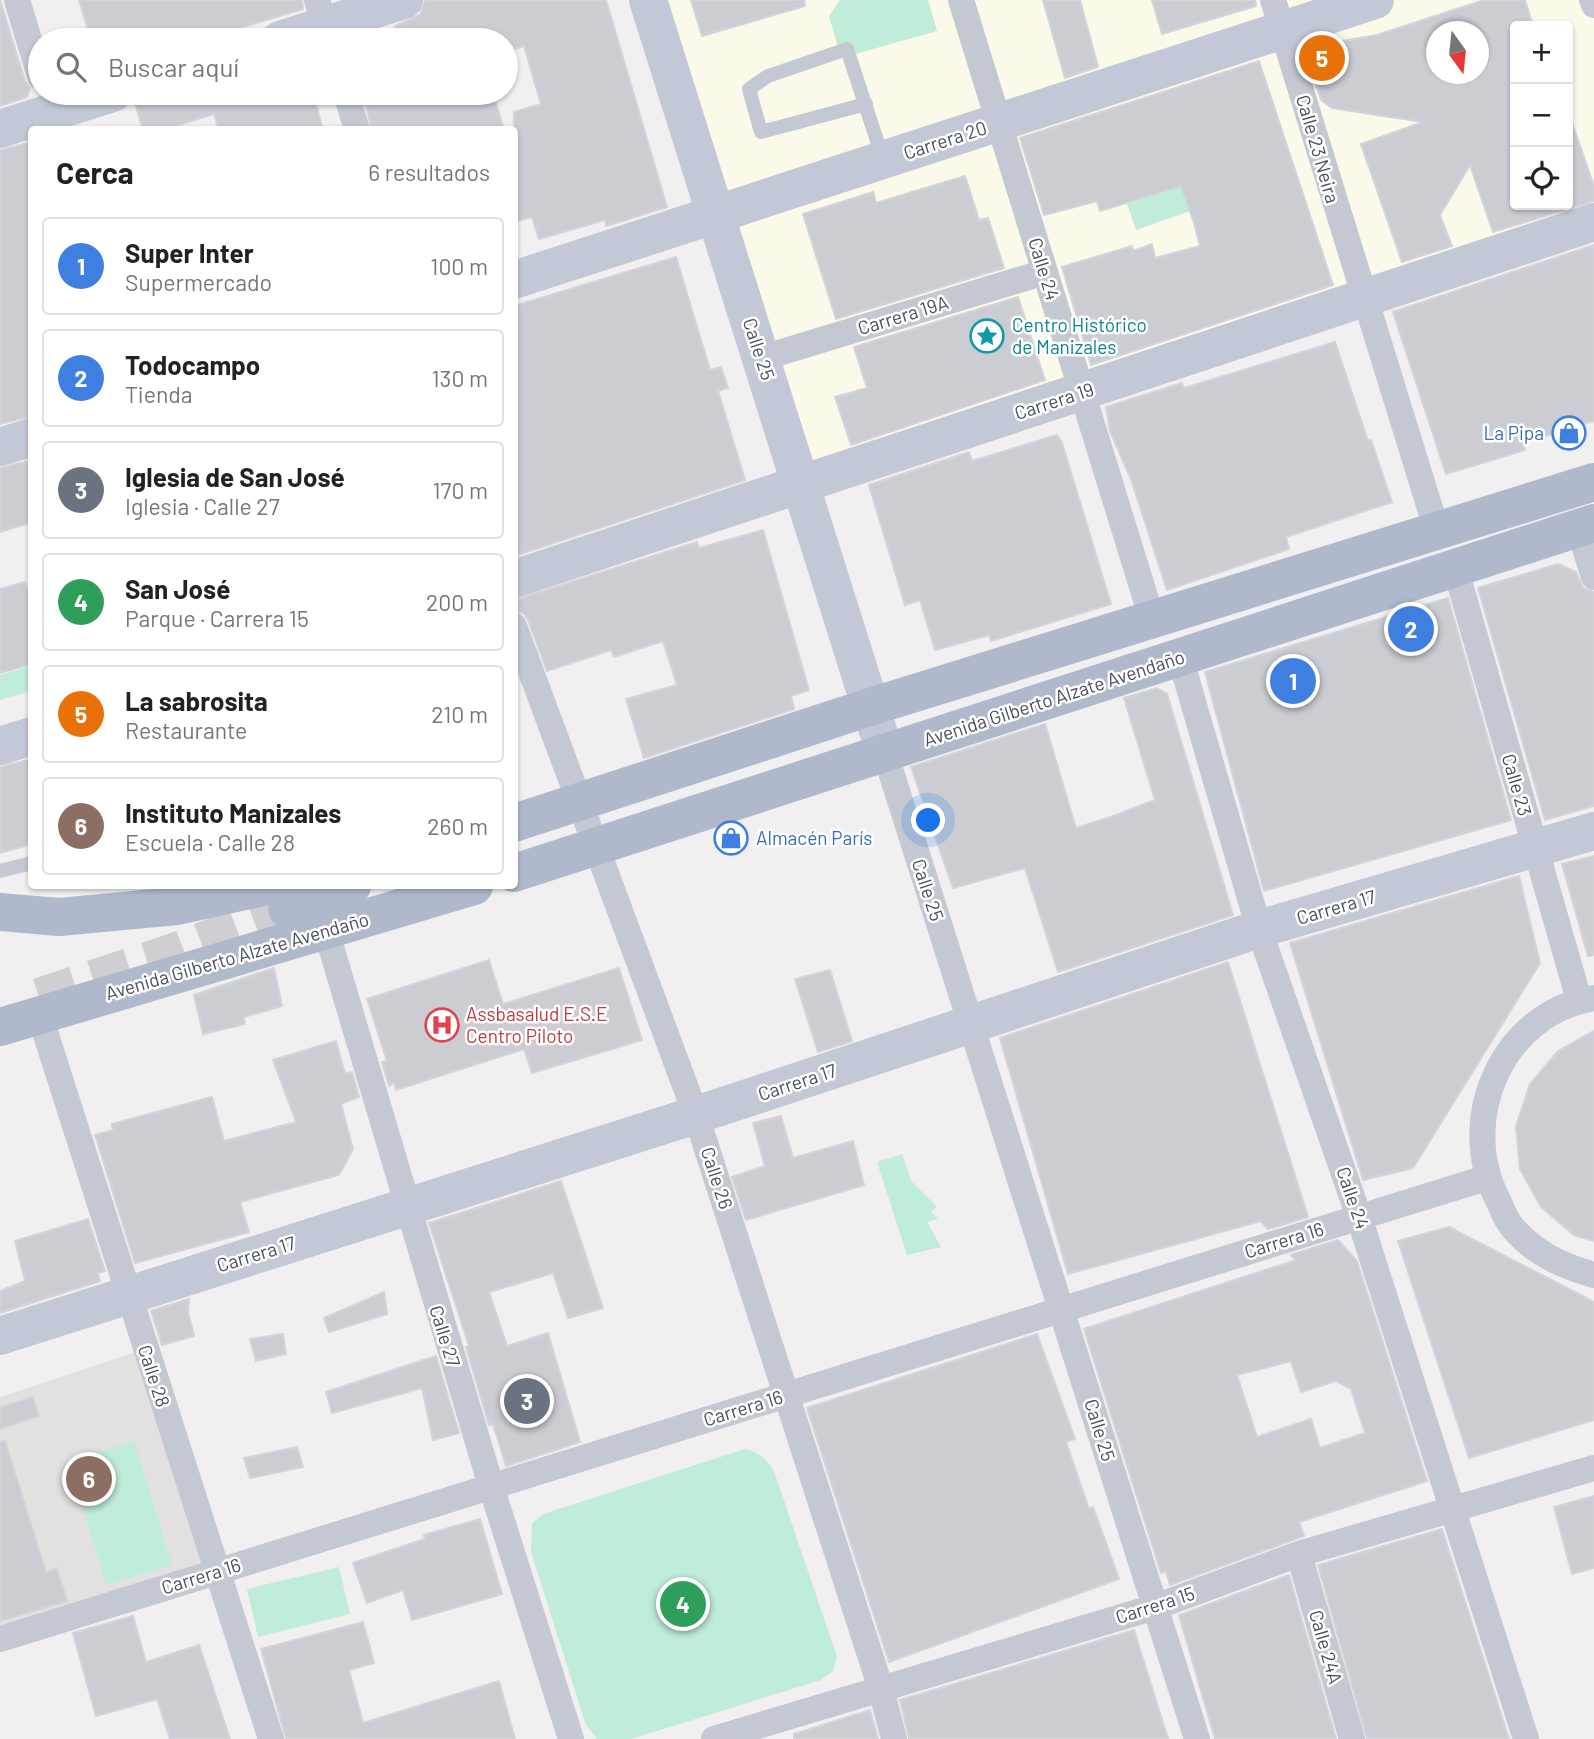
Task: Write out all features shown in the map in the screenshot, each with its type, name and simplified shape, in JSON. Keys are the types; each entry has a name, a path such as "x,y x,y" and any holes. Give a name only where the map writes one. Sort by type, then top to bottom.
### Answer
{"main road":[{"path":"539,817 870,707 1594,482"},
{"name":"Avenida Gilberto Alzate Avendaño","path":"518,872 1587,526"},
{"path":"0,912 59,917 277,897 332,889"},
{"name":"Avenida Gilberto Alzate Avendaño","path":"0,1027 39,1013 464,889"},
{"path":"0,1002 39,1013"}],"street":[{"path":"17,0 28,36"},
{"path":"324,22 404,0"},
{"name":"Calle 25","path":"648,0 1197,1739"},
{"name":"Calle 24","path":"961,0 1152,619"},
{"name":"Carrera 20","path":"518,279 999,122 1278,15 1375,0"},
{"name":"Calle 23 Neira","path":"1278,15 1363,298"},
{"path":"0,128 74,105"},
{"path":"350,105 357,126"},
{"name":"Carrera 19","path":"518,578 1594,222"},
{"name":"Carrera 19A","path":"762,358 1045,272"},
{"path":"1363,298 1437,531"},
{"path":"0,447 28,438"},
{"path":"1587,526 1594,577"},
{"name":"Calle 23","path":"1456,570 1535,849 1587,999"},
{"name":"Calle 26","path":"518,656 539,817 597,848 696,1115 788,1394 881,1689 894,1739"},
{"name":"Calle 24","path":"1180,657 1259,929 1359,1217 1526,1739"},
{"path":"0,746 28,737"},
{"name":"Carrera 17","path":"0,1336 127,1293 407,1209 1259,929 1594,831"},
{"name":"Calle 27","path":"326,930 407,1209 571,1739"},
{"path":"1587,999 1540,1020 1508,1052 1488,1091 1480,1134 1486,1178 1512,1227 1555,1264 1594,1275"},
{"name":"Calle 28","path":"39,1013 271,1739"},
{"name":"Carrera 16","path":"0,1639 1486,1178"},
{"name":"Carrera 15","path":"714,1739 1155,1607 1299,1554 1594,1468"},
{"name":"Calle 24A","path":"1299,1554 1352,1739"}],"lane":[{"path":"866,104 761,132 749,89 768,76 845,48 866,104 883,160"},
{"path":"0,871 28,864"}],"shaded area":[{"name":"Centro Histórico de Manizales","path":"663,0 1594,0 1594,201 1573,208 1573,21 1510,21 1510,210 1568,210 816,468"},
{"path":"135,1352 204,1562 0,1629 0,1397"}],"green space":[{"path":"840,0 928,0 937,31 841,58 829,16"},
{"path":"1181,186 1190,211 1136,230 1127,204"},
{"path":"28,667 28,692 0,700 0,675"},
{"path":"902,1154 912,1182 937,1207 931,1211 938,1219 927,1222 941,1247 907,1255 877,1162"},
{"path":"134,1441 172,1565 106,1585 69,1461"},
{"path":"745,1449 763,1457 775,1474 837,1657 833,1671 821,1680 631,1739 597,1739 586,1725 531,1552 532,1524 543,1514"},
{"path":"339,1567 350,1614 258,1637 247,1589"}],"building":[{"path":"0,0 28,85 28,94 27,97 0,106"},
{"path":"79,0 302,0 303,9 240,28 87,28"},
{"path":"425,0 606,0 667,207 606,226 605,220 539,239 532,217 518,221 518,126 514,126 514,112 541,104 524,46 518,48 518,28 396,28 395,26 420,15"},
{"path":"691,0 804,0 805,6 702,36"},
{"path":"1043,0 1080,0 1098,67 1065,78"},
{"path":"1152,0 1255,0 1256,6 1162,34"},
{"path":"1484,0 1525,0 1531,21 1510,21 1510,210 1565,210 1493,232 1470,165 1440,215 1452,246 1402,262 1361,144 1423,122 1332,108 1321,100 1310,66 1313,58 1342,41 1377,35"},
{"path":"1259,61 1333,285 1091,365 1062,267 1132,246 1133,251 1152,244 1155,258 1200,246 1194,223 1181,186 1100,211 1097,201 1044,215 1020,138"},
{"path":"136,105 316,105 322,126 218,126 214,114 176,126 142,126"},
{"path":"366,105 497,105 503,126 371,126"},
{"path":"1573,126 1594,186 1594,201 1573,207"},
{"path":"28,143 28,417 0,424 0,150"},
{"path":"965,176 979,220 988,218 1004,268 836,319 803,214 873,192 876,203"},
{"path":"1594,245 1594,421 1523,443 1525,450 1446,474 1393,312"},
{"path":"676,257 710,370 721,367 728,388 718,391 745,480 518,555 518,305"},
{"path":"1018,297 1045,380 851,445 835,397 867,388 854,347"},
{"path":"1335,342 1368,441 1371,440 1392,502 1286,537 1289,549 1167,590 1131,479 1110,431 1106,407 1182,383 1184,388"},
{"path":"1057,435 1062,443 1111,604 991,641 989,635 935,650 920,600 905,605 869,485 969,452 972,461"},
{"path":"28,461 28,523 0,532 0,468"},
{"path":"763,530 809,690 791,696 794,709 644,758 626,699 677,685 663,641 614,657 611,650 547,671 528,620 523,613 518,612 518,599 697,542 699,548"},
{"path":"1558,564 1576,572 1583,588 1594,592 1594,806 1545,820 1478,588"},
{"path":"25,582 28,591 28,665 0,673 0,589"},
{"path":"1448,598 1511,820 1264,891 1205,672"},
{"path":"1157,688 1167,694 1233,915 1058,972 1025,868 953,888 911,767 1045,724 1076,828 1111,817 1155,800 1124,698"},
{"path":"28,760 28,845 0,853 0,767"},
{"path":"1594,856 1594,955 1588,956 1562,864"},
{"path":"1519,876 1540,963 1413,1168 1363,1180 1290,943"},
{"path":"489,960 503,1004 619,968 642,1040 532,1073 524,1049 396,1090 394,1083 389,1086 382,1062 387,1061 367,999"},
{"path":"1228,962 1308,1217 1268,1229 1261,1221 1068,1274 1000,1038"},
{"path":"274,968 282,1006 244,1017 245,1024 203,1034 194,995"},
{"path":"830,970 852,1041 818,1052 795,979"},
{"path":"1594,1031 1594,1241 1574,1235 1541,1207 1520,1169 1516,1126 1530,1084 1558,1051"},
{"path":"336,1041 345,1074 352,1072 359,1097 341,1104 353,1149 339,1175 240,1202 249,1232 135,1263 95,1135 113,1130 112,1124 212,1097 224,1141 296,1122 273,1060"},
{"path":"781,1116 793,1158 853,1141 864,1185 746,1220 732,1177 765,1166 753,1123"},
{"path":"561,1181 603,1308 568,1318 553,1273 489,1292 507,1346 548,1333 580,1442 506,1466 493,1424 489,1425 466,1347 469,1346 429,1223"},
{"path":"88,1219 105,1271 98,1273 100,1281 0,1313 0,1291 25,1281 15,1241"},
{"path":"1449,1227 1594,1302 1594,1420 1469,1458 1398,1241"},
{"path":"1338,1240 1357,1261 1427,1481 1299,1522 1304,1536 1170,1585 1166,1571 1161,1573 1084,1329 1296,1260 1291,1255","holes":["1291,1361 1301,1392 1336,1381 1351,1389 1365,1433 1320,1448 1311,1419 1257,1437 1237,1375"]},
{"path":"384,1292 387,1314 329,1332 324,1318"},
{"path":"189,1299 188,1312 194,1336 162,1345 151,1311"},
{"path":"283,1334 286,1354 256,1361 250,1339"},
{"path":"1037,1334 1075,1439 1066,1442 1089,1509 1093,1507 1119,1579 889,1662 807,1408"},
{"path":"436,1356 459,1433 433,1440 422,1388 332,1413 326,1392"},
{"path":"33,1397 39,1416 0,1429 0,1407"},
{"path":"5,1441 46,1572 57,1568 67,1601 0,1621 0,1442"},
{"path":"297,1447 303,1467 250,1478 244,1458"},
{"path":"1594,1496 1594,1568 1572,1574 1554,1507"},
{"path":"480,1519 502,1594 412,1620 403,1590 367,1603 353,1563 425,1539 424,1535"},
{"path":"1442,1529 1509,1739 1367,1739 1318,1565"},
{"path":"1289,1575 1336,1739 1215,1739 1179,1615"},
{"path":"133,1616 146,1662 199,1645 230,1739 170,1739 157,1699 96,1716 73,1633"},
{"path":"363,1622 374,1663 349,1670 363,1723 499,1681 515,1739 286,1739 261,1649"},
{"path":"1134,1630 1168,1739 909,1739 900,1700"},
{"path":"870,1710 878,1739 794,1739 794,1734"}],"tunnel":[{"path":"39,997 171,953 287,909"}],"place":[{"name":"La sabrosita","path":"1322,58"},
{"name":"Centro Histórico de Manizales","path":"987,336"},
{"name":"La Pipa","path":"1569,433"},
{"name":"Todocampo","path":"1411,629"},
{"name":"Super Inter","path":"1293,681"},
{"name":"Almacén París","path":"731,838"},
{"name":"Assbasalud E.S.E Centro Piloto","path":"442,1025"},
{"name":"Iglesia de San José","path":"527,1401"},
{"name":"Instituto Manizales","path":"89,1479"},
{"name":"San José","path":"683,1604"}]}
